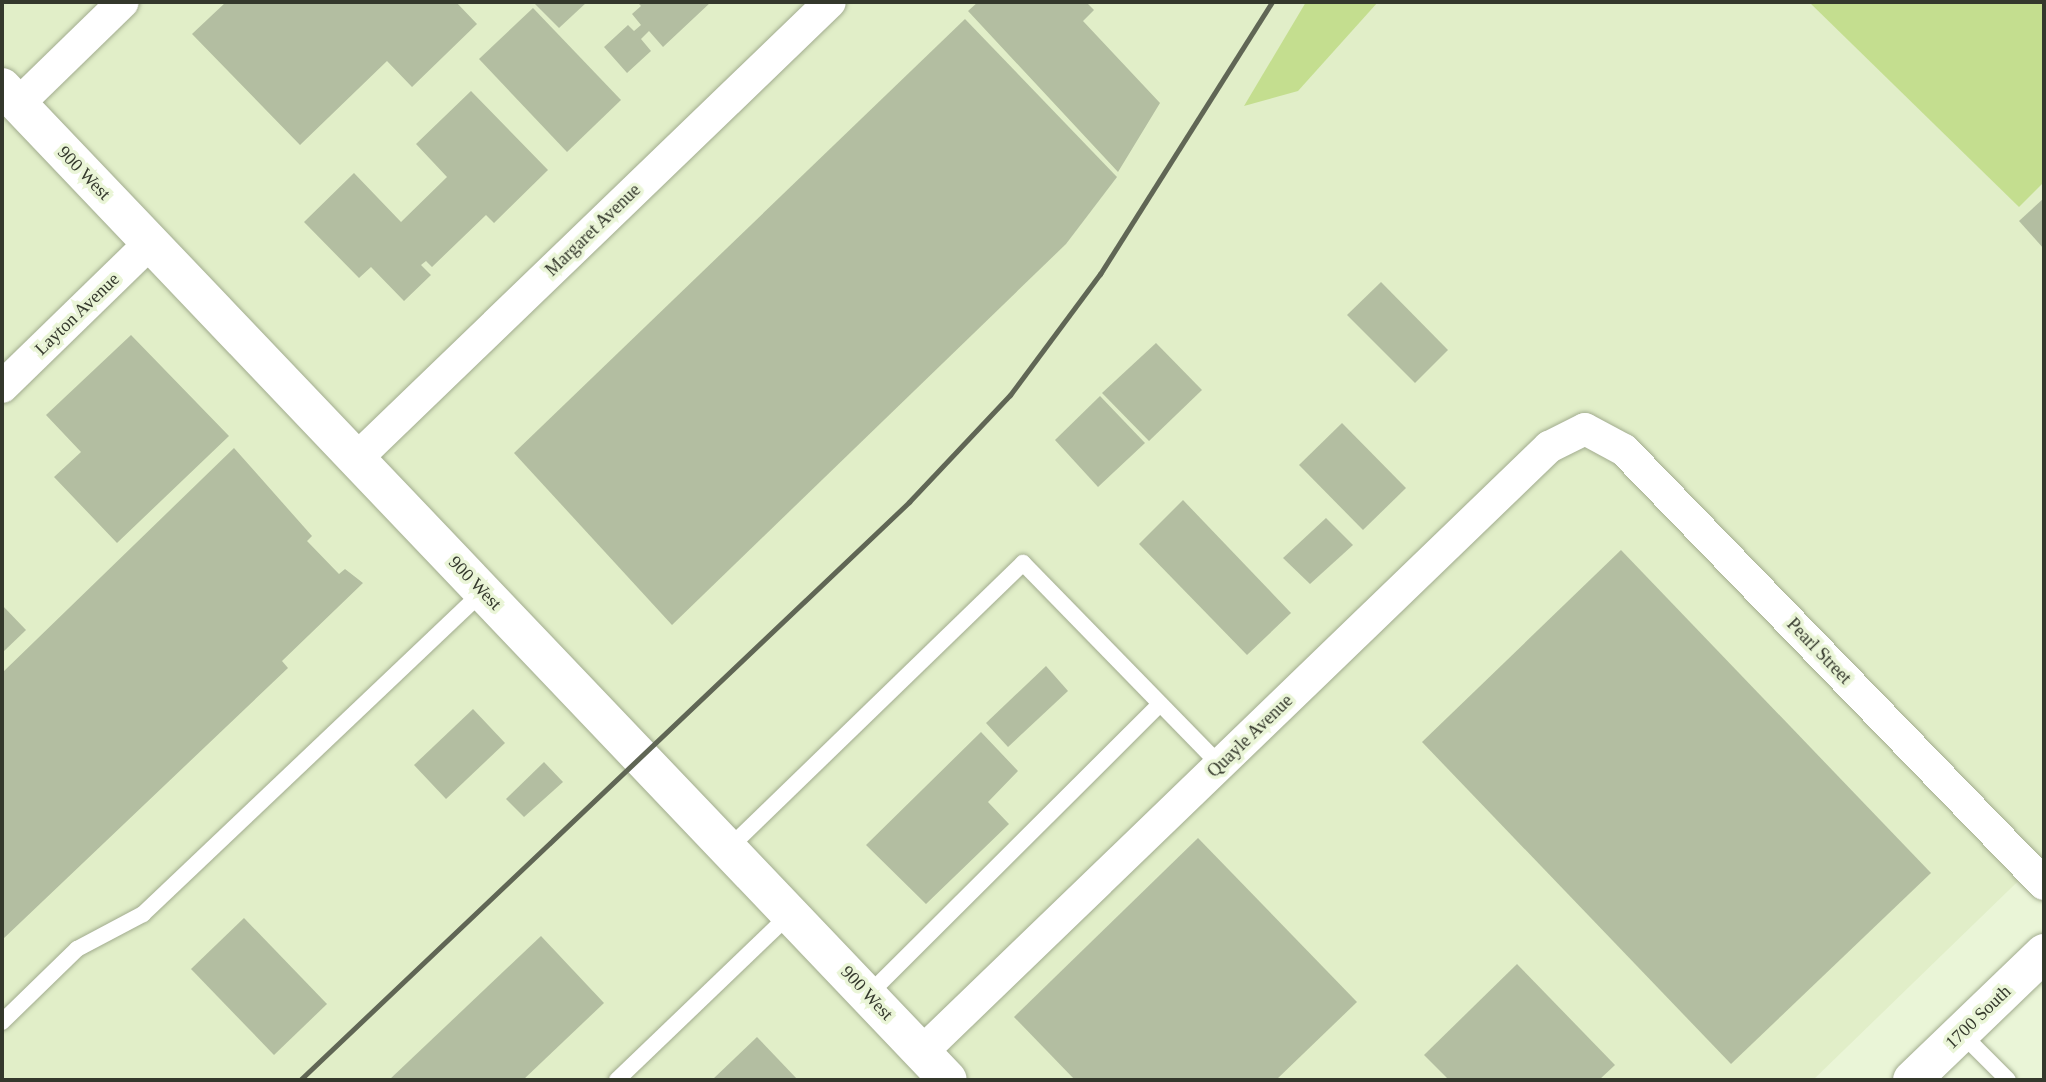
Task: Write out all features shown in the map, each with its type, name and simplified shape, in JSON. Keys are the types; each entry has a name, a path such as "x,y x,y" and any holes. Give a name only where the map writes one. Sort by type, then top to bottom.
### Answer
{"main road":[{"name":"900 West","path":"10,95 792,912 869,995 920,1067 948,1080"},
{"name":"1700 South","path":"1919,1078 1961,1033 2044,953"}],"street":[{"path":"10,95 123,2"},
{"name":"Margaret Avenue","path":"356,459 830,2"},
{"name":"Layton Avenue","path":"2,387 151,242"},
{"name":"Quayle Avenue","path":"920,1067 1220,765 1549,447 1585,429"},
{"name":"Pearl Street","path":"1585,429 1624,450 2044,884"}],"lane":[{"path":"730,847 1023,563 1220,765"},
{"path":"2,1022 77,949 143,915 483,591"},
{"path":"869,995 1160,704"},
{"path":"617,1080 792,912"},
{"path":"1961,1033 2008,1080"}],"shaded area":[{"path":"2,2 2044,2 2044,856 1813,1080 2,1080"}],"green space":[{"path":"1306,2 1378,2 1298,91 1244,106"},
{"path":"1809,2 2044,2 2044,182 2019,207"}],"building":[{"path":"226,2 456,2 477,24 412,87 387,61 300,145 192,34"},
{"path":"533,2 587,2 559,28"},
{"path":"637,2 711,2 663,47 649,31 641,39 651,51 627,73 604,47 628,25 634,31 641,25 632,14 641,6"},
{"path":"978,2 1086,2 1094,10 1083,21 1160,103 1118,172 968,11"},
{"path":"533,8 621,100 567,152 479,59"},
{"path":"965,19 1117,177 1066,244 672,625 514,453"},
{"path":"471,91 548,170 494,223 486,215 432,267 426,261 421,265 431,275 404,301 371,267 359,278 304,222 354,173 401,222 447,177 416,144"},
{"path":"2044,198 2044,249 2019,221"},
{"path":"1381,282 1448,350 1415,383 1347,315"},
{"path":"131,335 229,436 117,543 54,477 81,452 46,415"},
{"path":"1156,343 1202,390 1149,441 1102,393"},
{"path":"1100,396 1145,443 1098,487 1055,440"},
{"path":"1342,423 1406,488 1363,530 1299,465"},
{"path":"234,448 312,536 307,541 339,574 345,569 363,583 282,661 288,668 2,940 2,673"},
{"path":"1183,500 1291,613 1247,655 1139,544"},
{"path":"1326,518 1353,545 1310,584 1283,558"},
{"path":"1621,550 1931,873 1731,1064 1422,742"},
{"path":"2,605 26,630 2,653"},
{"path":"1046,666 1068,691 1008,747 986,723"},
{"path":"473,709 505,743 446,799 414,765"},
{"path":"981,732 1018,771 988,802 1009,824 926,904 866,845"},
{"path":"544,762 563,782 524,817 506,799"},
{"path":"1198,838 1357,1002 1276,1080 1075,1080 1014,1017"},
{"path":"244,918 327,1004 274,1055 191,969"},
{"path":"541,936 604,1003 523,1080 389,1080"},
{"path":"1517,964 1615,1065 1599,1080 1449,1080 1424,1055"},
{"path":"757,1037 798,1080 712,1080"}],"railway":[{"path":"300,1080 909,502 1010,395 1100,274 1272,2"}]}
